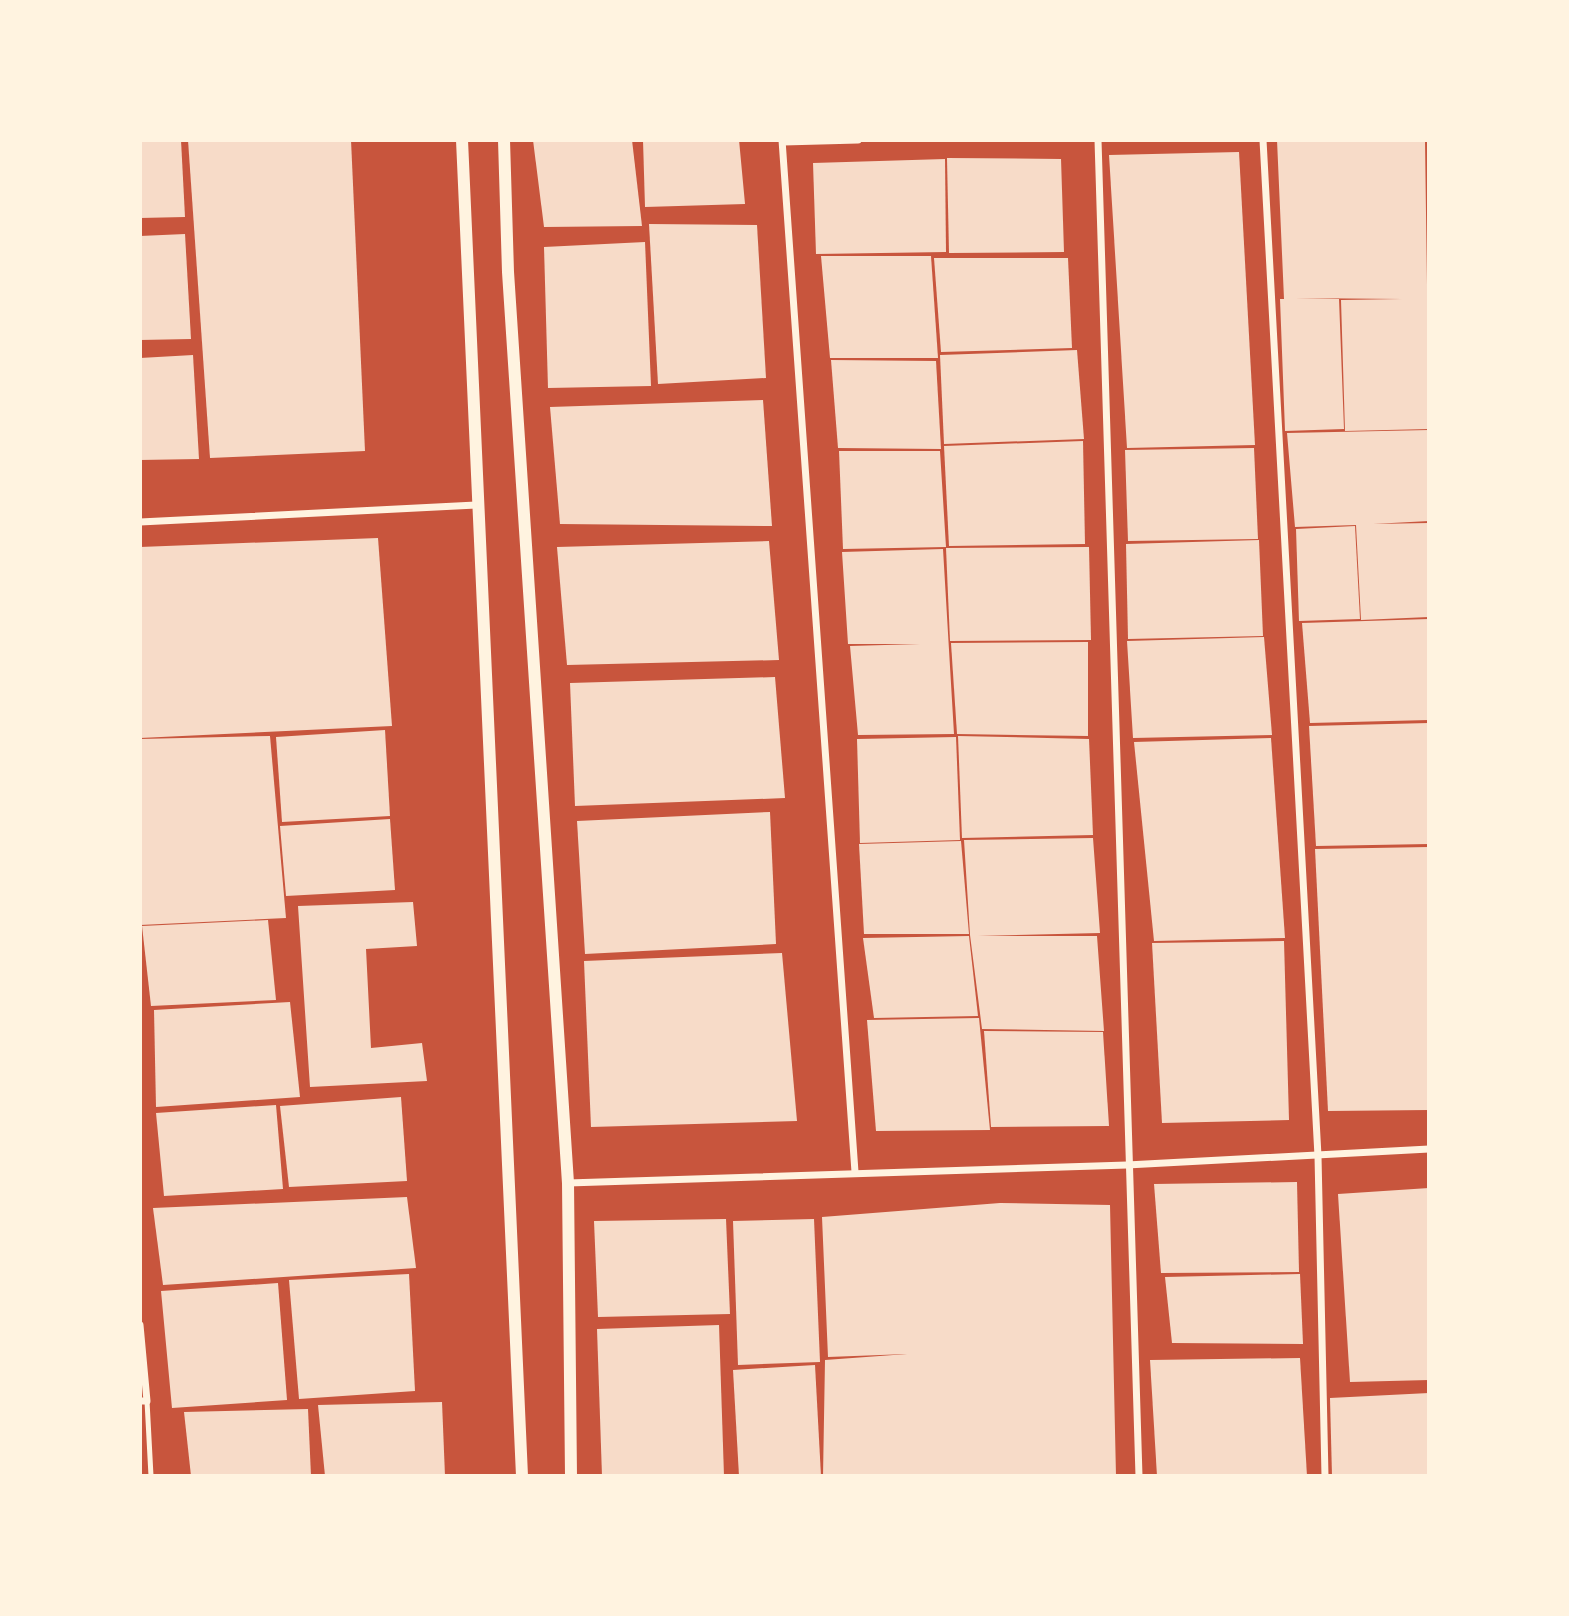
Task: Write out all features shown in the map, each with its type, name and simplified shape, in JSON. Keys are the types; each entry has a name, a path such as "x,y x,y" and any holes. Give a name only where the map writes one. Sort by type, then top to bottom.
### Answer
{"street":[{"path":"461,140 522,1476"},
{"path":"504,140 508,272 568,1183 571,1476"},
{"path":"855,1171 783,141 858,140"},
{"path":"1098,140 1127,1165 1139,1476"},
{"path":"1263,140 1318,1156 1325,1476"},
{"path":"140,522 476,505"},
{"path":"568,1183 855,1171 1127,1165 1429,1149"},
{"path":"140,1325 144,1401"}],"lane":[{"path":"144,1401 151,1476"}],"building":[{"path":"140,140 181,140 185,217 140,218"},
{"path":"188,140 351,140 365,451 210,458"},
{"path":"533,140 632,140 642,226 544,227"},
{"path":"643,140 739,140 745,204 645,207"},
{"path":"1277,140 1425,140 1429,429 1345,431 1341,300 1402,299 1295,298 1339,299 1344,429 1285,431 1280,299 1284,299"},
{"path":"1239,152 1255,445 1127,448 1109,155"},
{"path":"947,158 1061,159 1064,252 949,253"},
{"path":"945,159 946,252 816,254 813,163"},
{"path":"649,224 757,225 766,378 658,384"},
{"path":"185,234 191,339 140,340 140,236"},
{"path":"645,242 651,386 548,388 544,247"},
{"path":"821,256 931,256 938,358 830,358"},
{"path":"934,258 1068,258 1072,348 941,352"},
{"path":"1077,350 1084,439 944,444 940,355"},
{"path":"193,355 199,459 140,460 140,358"},
{"path":"831,360 936,361 941,449 838,448"},
{"path":"763,400 772,526 560,524 550,407"},
{"path":"1429,430 1429,521 1373,524 1429,523 1429,617 1361,620 1356,525 1295,527 1287,433"},
{"path":"1083,441 1085,544 949,546 944,446"},
{"path":"1254,448 1258,539 1128,541 1125,450"},
{"path":"839,451 940,451 946,547 843,549"},
{"path":"1355,526 1360,619 1299,621 1296,529"},
{"path":"378,538 392,726 140,738 140,547"},
{"path":"1259,540 1263,636 1128,639 1126,544"},
{"path":"769,541 779,660 567,665 557,547"},
{"path":"1089,547 1091,640 950,641 946,548"},
{"path":"943,549 954,734 858,735 850,646 920,644 848,644 842,552"},
{"path":"1429,619 1429,720 1310,723 1302,623"},
{"path":"1264,637 1272,735 1133,738 1127,641"},
{"path":"1088,642 1088,736 957,734 951,643"},
{"path":"775,677 785,798 575,806 570,683"},
{"path":"1429,723 1429,844 1316,846 1309,726"},
{"path":"385,730 390,816 282,822 276,737"},
{"path":"270,736 286,918 140,925 140,739"},
{"path":"958,736 1089,739 1093,835 962,838"},
{"path":"956,737 960,840 860,843 857,739"},
{"path":"1271,738 1285,938 1154,941 1134,742"},
{"path":"770,812 776,944 585,954 577,821"},
{"path":"390,819 395,890 286,896 280,826"},
{"path":"1093,838 1100,933 978,936 1097,936 1104,1031 982,1029 970,935 964,840"},
{"path":"961,841 969,934 864,934 859,844"},
{"path":"1429,847 1429,1110 1328,1111 1315,849"},
{"path":"413,902 417,946 366,949 371,1048 422,1043 427,1081 310,1087 298,906"},
{"path":"268,920 276,1000 151,1006 142,926"},
{"path":"969,936 978,1016 874,1018 863,938"},
{"path":"1284,941 1289,1120 1162,1123 1152,943"},
{"path":"782,953 797,1121 591,1127 584,961"},
{"path":"290,1002 300,1097 156,1107 154,1010"},
{"path":"979,1018 990,1130 876,1131 867,1020"},
{"path":"984,1031 1103,1032 1109,1126 991,1127"},
{"path":"401,1097 407,1181 289,1187 280,1106"},
{"path":"276,1105 283,1189 164,1196 156,1113"},
{"path":"1297,1182 1299,1272 1161,1273 1154,1184"},
{"path":"1429,1188 1429,1380 1350,1382 1338,1194"},
{"path":"407,1197 416,1268 163,1285 153,1208"},
{"path":"1000,1203 1110,1205 1116,1476 823,1476 825,1360 907,1354 828,1357 822,1217"},
{"path":"726,1219 730,1314 598,1317 594,1221"},
{"path":"814,1219 820,1362 738,1365 733,1221"},
{"path":"409,1274 415,1391 299,1399 289,1280"},
{"path":"1300,1274 1303,1344 1172,1343 1165,1277"},
{"path":"278,1283 287,1400 172,1408 161,1291"},
{"path":"719,1325 724,1476 602,1476 597,1329"},
{"path":"1300,1358 1307,1476 1157,1476 1150,1360"},
{"path":"815,1365 821,1476 739,1476 733,1370"},
{"path":"1429,1393 1429,1475 1332,1476 1330,1398"},
{"path":"442,1402 445,1476 325,1476 318,1405"},
{"path":"308,1409 311,1476 191,1476 184,1412"}]}
